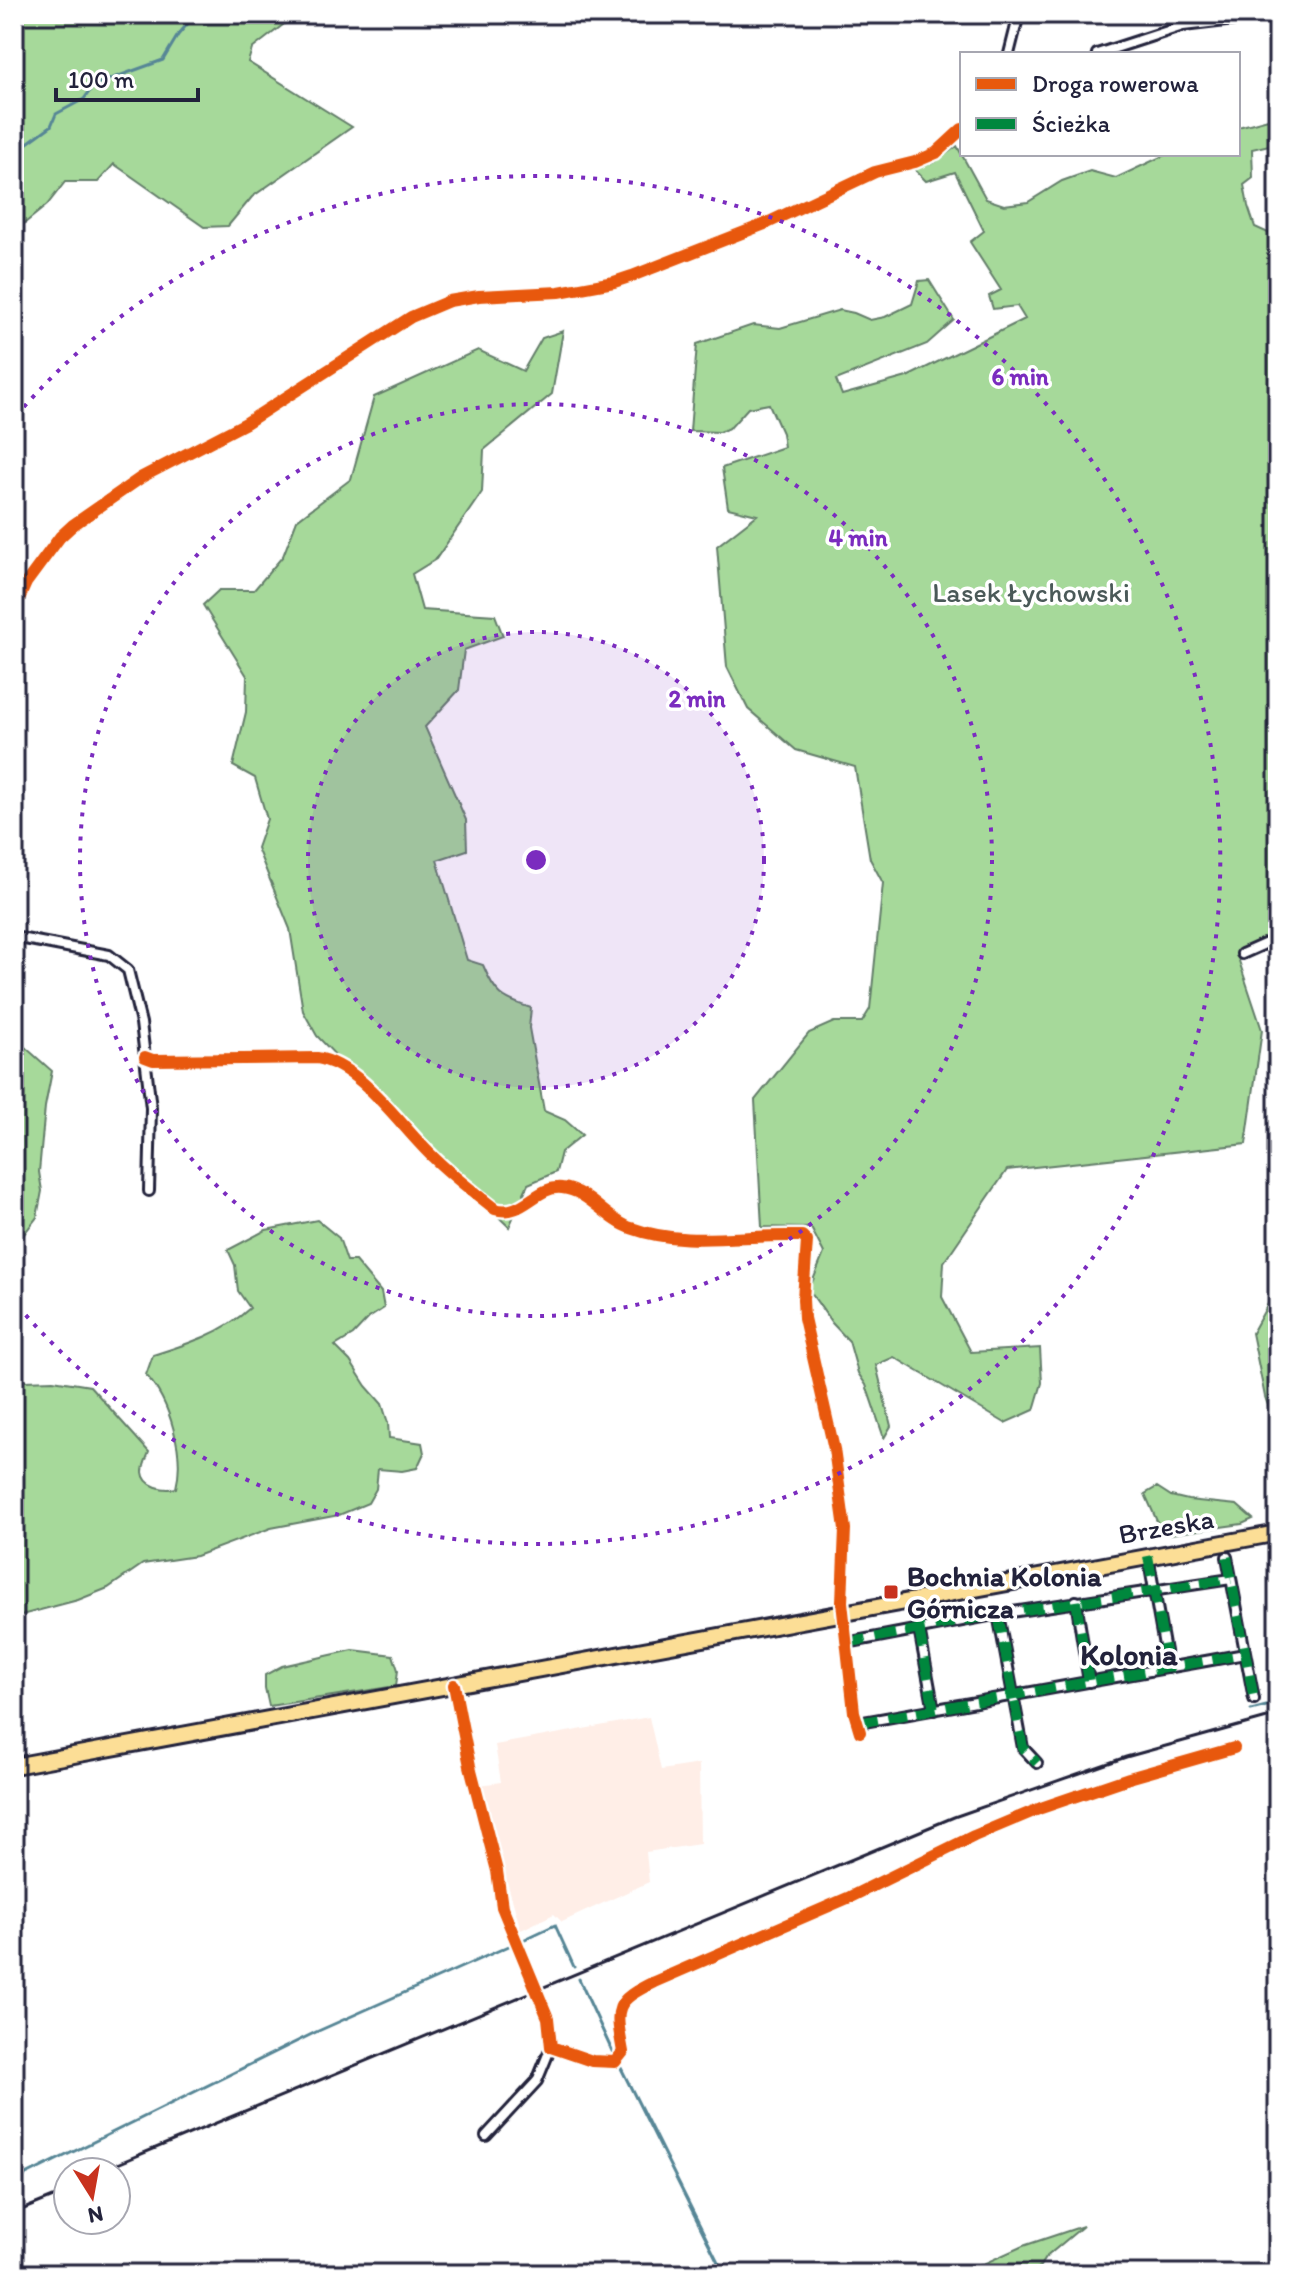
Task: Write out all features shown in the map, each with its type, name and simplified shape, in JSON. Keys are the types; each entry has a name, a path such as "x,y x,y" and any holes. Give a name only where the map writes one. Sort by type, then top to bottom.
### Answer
{"main road":[{"name":"Brzeska","path":"14,1766 1278,1532"}],"street":[{"path":"1103,52 1183,26 1278,15"},
{"path":"1010,52 1018,18"},
{"path":"14,610 26,583 60,537 73,525 142,477 246,423 411,317 449,301 479,296 559,292 632,276 765,224 875,172 936,153 960,131"},
{"path":"14,937 109,955 120,962 131,978 151,1108 149,1191"},
{"path":"1242,954 1278,938"},
{"path":"145,1057 153,1060 332,1060 370,1092 432,1157 502,1212 519,1209 550,1188 560,1187 573,1190 630,1228 656,1234 711,1240 768,1235 802,1236 807,1241 808,1250 804,1318 834,1449 845,1529 843,1613 854,1712 859,1728 934,1710 1245,1654"},
{"path":"1148,1556 1168,1668"},
{"path":"1227,1557 1254,1699"},
{"path":"846,1643 1076,1601 1231,1579"},
{"path":"1076,1601 1089,1682"},
{"path":"998,1614 1023,1748 1037,1763"},
{"path":"919,1629 934,1710"},
{"path":"454,1685 470,1766 497,1871 502,1907 548,2018 551,2047 537,2081 486,2136"},
{"path":"551,2047 592,2061 615,2062 623,2052 618,2009 630,1994 1028,1814 1129,1778 1234,1748"}],"shaded area":[{"path":"649,1717 661,1770 699,1764 700,1844 646,1852 649,1882 562,1922 554,1914 521,1930 479,1785 501,1782 495,1745"}],"green space":[{"path":"14,14 297,14 252,49 248,62 352,127 252,197 228,226 204,227 114,164 98,182 65,182 47,205 14,232"},
{"name":"Lasek Łychowski","path":"1268,119 1278,120 1278,143 1252,149 1253,178 1244,185 1255,227 1277,237 1278,242 1278,928 1237,955 1262,1030 1246,1144 1007,1170 944,1262 942,1297 971,1352 1040,1348 1042,1383 1034,1410 1005,1423 894,1357 876,1365 891,1426 884,1438 849,1341 809,1290 824,1253 811,1228 762,1227 755,1100 809,1033 834,1022 862,1022 870,1009 883,883 870,859 855,767 796,750 748,709 727,667 717,546 757,515 728,508 722,468 784,447 782,433 769,404 748,408 731,427 720,432 690,431 697,344 753,325 780,328 840,310 870,320 885,317 912,304 919,281 929,280 954,320 927,344 836,380 842,395 907,377 1025,319 1017,306 993,309 989,296 1001,290 970,242 984,231 955,172 926,181 914,169 935,162 957,146 986,199 1004,205 1028,202 1062,181 1090,171 1116,178 1163,156 1240,156 1240,126"},
{"path":"563,331 552,394 484,450 482,492 436,559 412,574 422,610 495,615 503,636 464,650 459,690 425,727 466,820 467,850 437,860 467,960 483,965 491,983 501,994 531,1008 529,1028 544,1111 565,1120 582,1135 561,1152 556,1172 528,1184 509,1227 317,1036 303,1011 290,929 257,848 267,819 255,778 233,766 246,712 247,676 203,605 219,590 254,590 283,556 297,520 351,479 374,397 478,350 523,371 542,338"},
{"path":"14,1042 25,1047 52,1071 45,1107 39,1172 42,1191 37,1217 14,1247"},
{"path":"317,1220 339,1238 347,1261 355,1261 381,1292 384,1308 335,1346 382,1404 389,1438 422,1443 424,1453 417,1468 402,1471 378,1469 376,1489 368,1503 339,1515 271,1528 196,1556 143,1564 108,1588 78,1600 14,1617 14,1373 25,1381 53,1380 90,1386 149,1452 143,1469 147,1481 161,1488 176,1488 178,1460 173,1428 162,1399 146,1375 153,1355 217,1331 250,1308 238,1291 235,1265 228,1250 266,1230"},
{"path":"1278,1286 1278,1433 1265,1397 1252,1333"},
{"path":"1157,1487 1171,1496 1188,1500 1237,1505 1253,1519 1242,1524 1163,1535 1145,1494"},
{"path":"353,1650 393,1655 398,1670 396,1686 269,1706 265,1675 282,1666"},
{"path":"1083,2226 1045,2258 1035,2274 967,2274 1023,2246"}],"waterway":[{"path":"14,167 19,161 22,147 51,126 56,114 84,99 94,85 163,60 196,14"},
{"path":"1251,1710 1278,1703"},
{"path":"525,1939 555,1925 574,1967"},
{"path":"14,2181 316,2032 509,1946"},
{"path":"579,1979 613,2053"},
{"path":"621,2068 724,2274"}],"railway":[{"path":"132,2158 954,1817 1126,1757 1278,1715"},
{"path":"14,2213 52,2198"}],"marked path":[{"path":"1148,1556 1168,1668"},
{"path":"1227,1557 1254,1699"},
{"path":"846,1643 999,1614 1231,1579"},
{"path":"1076,1601 1089,1682"},
{"path":"998,1614 1023,1748 1037,1763"},
{"path":"919,1629 934,1710"},
{"path":"858,1723 1245,1654"}],"cycle path":[{"path":"14,610 26,583 60,537 73,525 142,477 246,423 411,317 449,301 479,296 559,292 632,276 765,224 875,172 936,153 960,131"},
{"path":"145,1057 153,1060 317,1058 333,1063 365,1084 440,1164 495,1209 514,1209 544,1191 562,1188 580,1194 622,1224 651,1234 691,1239 802,1236 807,1241 804,1318 834,1449 845,1529 842,1602 854,1712 860,1732"},
{"path":"454,1685 470,1766 497,1871 502,1907 548,2018 551,2047 592,2061 615,2062 623,2052 618,2016 620,2008 631,1995 654,1982 850,1897 974,1836 1041,1808 1129,1778 1234,1748"}],"place":[{"name":"Bochnia Kolonia Górnicza","path":"891,1592"}],"district":[{"name":"Kolonia","path":"1129,1655"}]}
